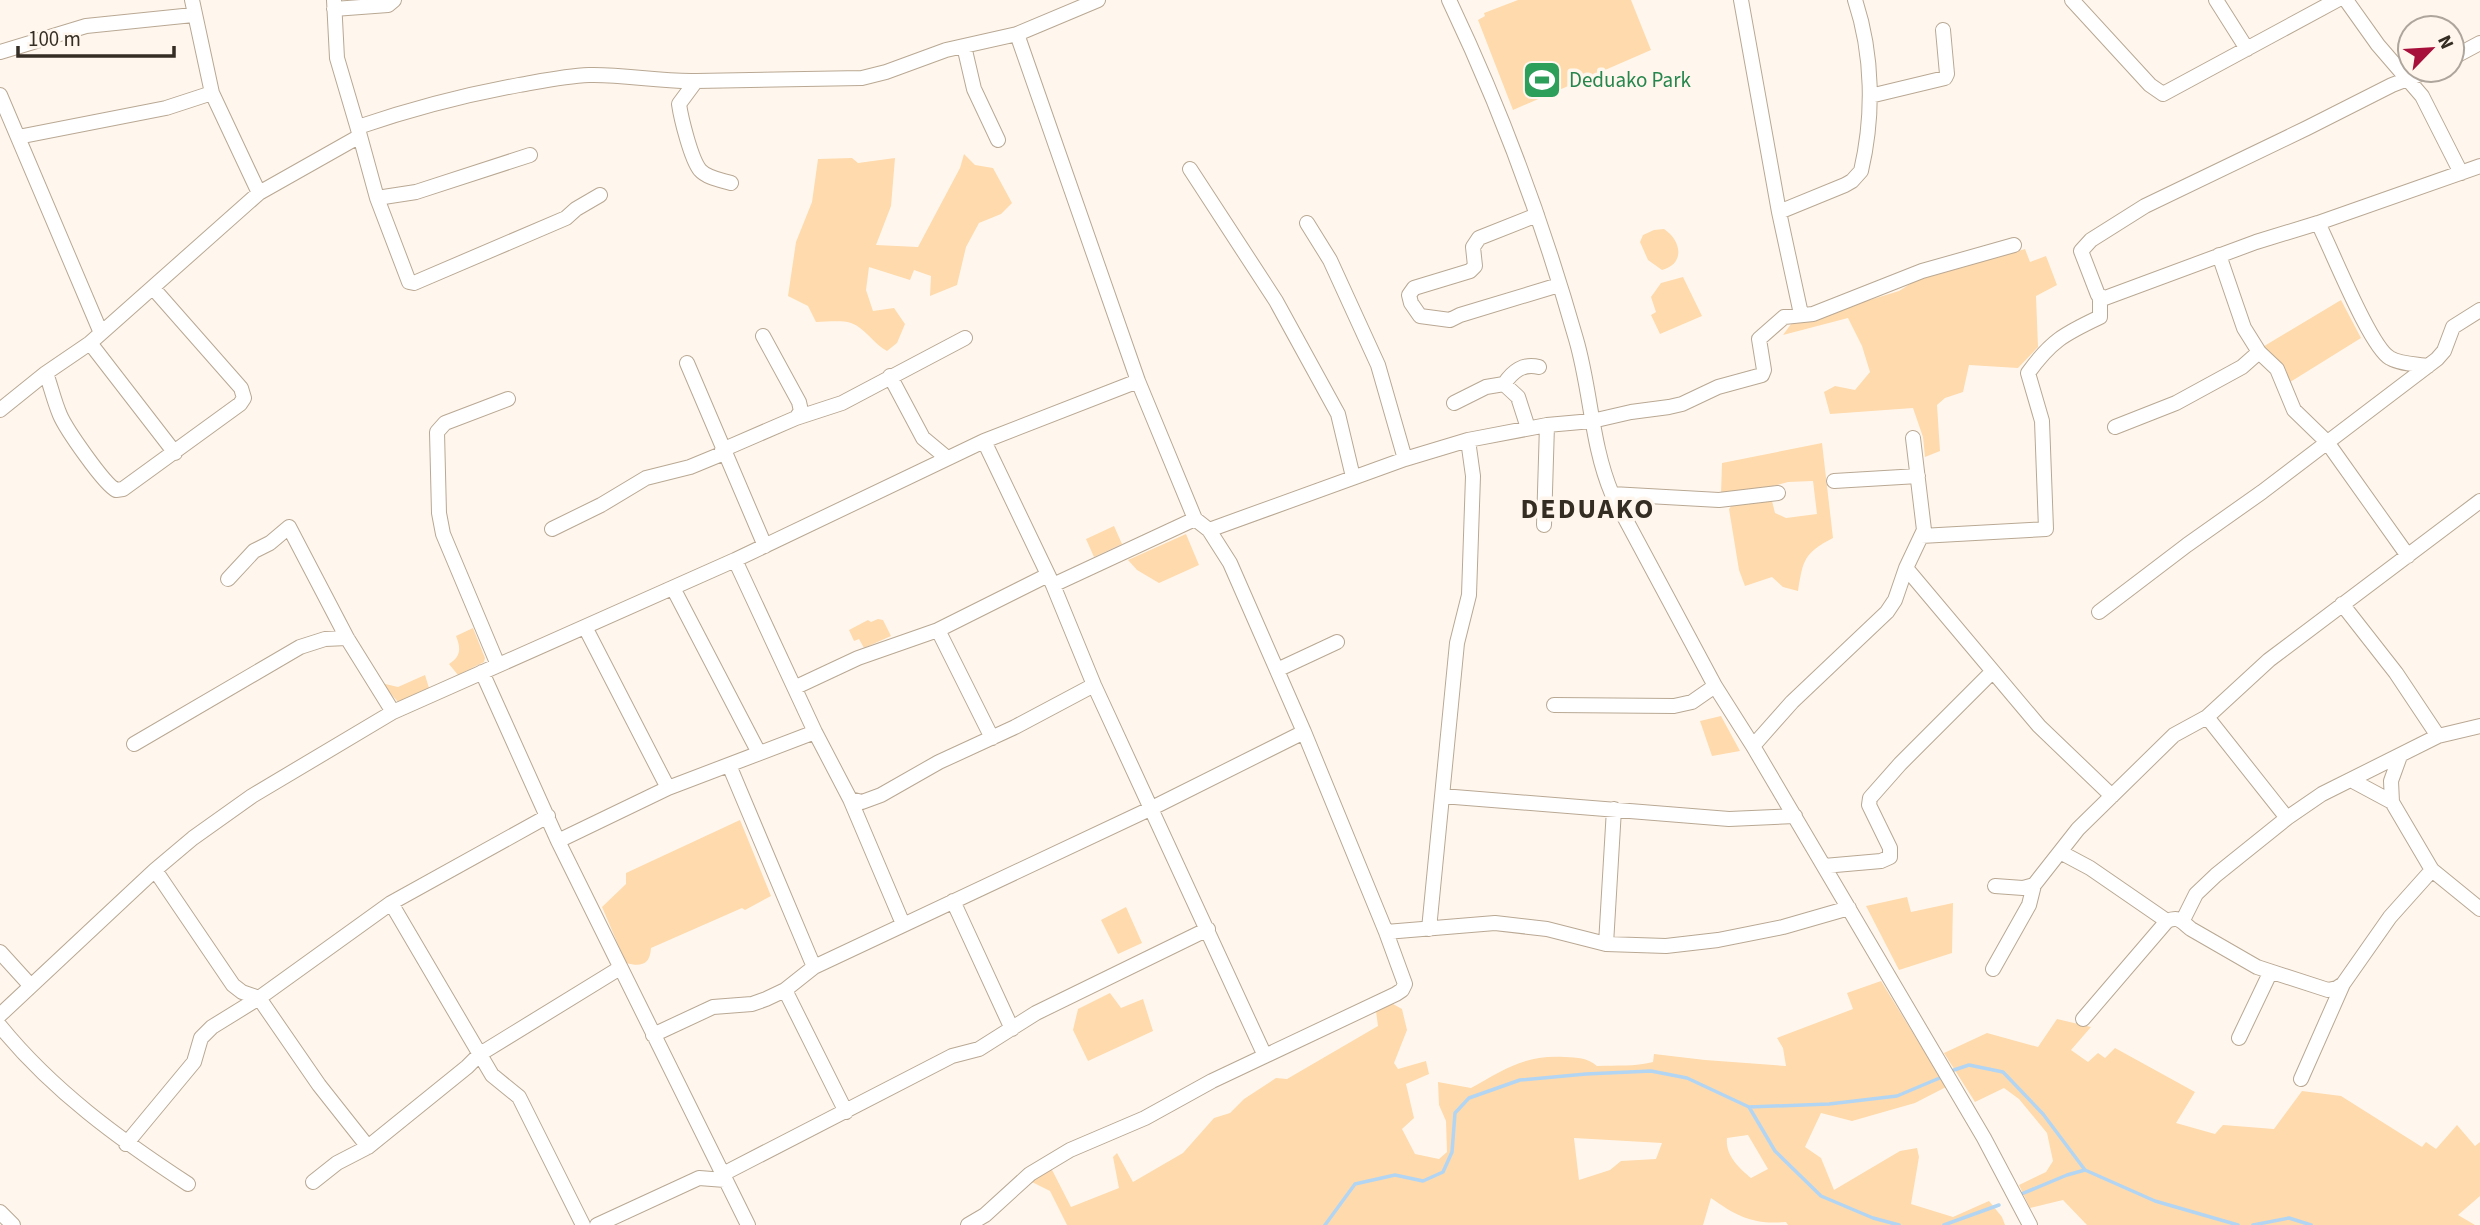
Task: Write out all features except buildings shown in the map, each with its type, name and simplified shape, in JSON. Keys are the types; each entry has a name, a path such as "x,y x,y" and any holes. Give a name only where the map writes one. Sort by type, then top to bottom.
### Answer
{"street":[{"path":"394,0 388,5 334,4 337,58 377,198 408,282 414,283 566,218 600,195"},
{"path":"0,410 46,373 90,343 260,193 359,132 420,106 471,94 590,75 671,81 862,78 964,46 1017,34 1098,0"},
{"path":"1449,0 1508,135 1537,215 1584,369 1600,463 1612,494 1715,686 1850,908 1979,1129 2030,1225"},
{"path":"1741,0 1779,212 1801,314"},
{"path":"1779,212 1858,177 1864,160 1870,96 1867,62 1855,0"},
{"path":"2072,0 2161,94 2337,0"},
{"path":"2216,0 2246,49"},
{"path":"2346,0 2378,45 2396,65"},
{"path":"0,52 86,26 193,8 212,93 260,193"},
{"path":"1870,96 1945,78 1947,74 1943,30"},
{"path":"968,1225 1051,1160 1145,1118 1212,1080 1402,990 1405,984 1304,732 1230,563 1209,530 1195,519 1138,381 1017,34"},
{"path":"964,46 974,89 998,140"},
{"path":"696,81 680,104 688,141 699,169 711,178 731,183"},
{"path":"1922,536 2046,529 2042,421 2028,373 2045,350 2065,334 2100,317 2100,297 2081,251 2091,240 2145,206 2396,84"},
{"path":"2413,84 2430,108 2461,173"},
{"path":"18,136 166,108 212,93"},
{"path":"0,94 101,333"},
{"path":"377,198 416,192 530,155"},
{"path":"2100,297 2105,298 2219,255 2480,166"},
{"path":"1190,169 1276,300 1338,414 1353,477"},
{"path":"1537,215 1479,238 1473,247 1475,266 1470,271 1415,288 1409,295 1411,303 1420,316 1450,320 1559,285"},
{"path":"1307,223 1330,260 1378,365 1405,459"},
{"path":"2318,223 2344,280 2382,351 2391,359 2428,366"},
{"path":"1209,530 1353,477 1468,440 1682,404 1718,387 1764,373 1759,343 1763,334 1780,318 1813,314 1922,271 2014,245"},
{"path":"2219,255 2244,328 2259,352 2277,369 2294,410 2327,442 2408,556"},
{"path":"46,373 66,426 116,490 123,489 175,453 240,404 244,393 153,288"},
{"path":"2099,612 2428,366 2444,351 2453,327 2480,310"},
{"path":"763,336 799,402 801,411 796,418"},
{"path":"552,529 601,505 646,478 691,467 796,418 842,403 965,338"},
{"path":"90,343 175,453"},
{"path":"2115,426 2176,403 2242,366 2259,352"},
{"path":"687,363 765,546"},
{"path":"1454,403 1486,387 1504,384 1511,373 1524,366 1539,367"},
{"path":"890,376 923,438 947,458"},
{"path":"0,1015 155,870 193,838 252,796 393,712 735,560 984,441 1138,381"},
{"path":"1504,384 1518,397 1528,428"},
{"path":"498,665 443,534 439,513 438,432 445,423 508,399"},
{"path":"1544,525 1546,425"},
{"path":"1753,746 1792,702 1887,612 1895,600 1906,568 1922,536 1924,525 1913,438"},
{"path":"1429,929 1457,643 1469,595 1473,488 1468,440"},
{"path":"984,441 1050,580 1094,685 1265,1056"},
{"path":"1834,481 1918,476"},
{"path":"1612,494 1730,500 1778,494"},
{"path":"1993,969 2029,905 2034,885 2078,829 2174,735 2207,717 2269,660 2480,501"},
{"path":"796,687 858,658 938,630 1195,519"},
{"path":"228,579 254,551 289,527 347,638 393,712"},
{"path":"735,560 815,732 850,799 903,924"},
{"path":"1906,568 2039,726 2112,796"},
{"path":"673,588 759,753"},
{"path":"2342,604 2396,673 2438,736"},
{"path":"585,627 668,788"},
{"path":"938,630 992,738"},
{"path":"134,744 300,647 325,639 347,638"},
{"path":"1277,670 1337,642"},
{"path":"1824,866 1881,861 1890,857 1890,848 1869,806 1870,799 1900,764 1992,671"},
{"path":"482,672 558,841 748,1225"},
{"path":"850,799 863,802 881,796 939,762 1094,685"},
{"path":"1554,705 1674,706 1702,697 1715,686"},
{"path":"2207,717 2287,818"},
{"path":"2183,919 2204,885 2287,818 2322,794 2438,736 2480,726"},
{"path":"558,841 668,788 815,732"},
{"path":"653,1035 713,1007 752,1004 785,990 814,967 1152,808 1304,732"},
{"path":"2400,756 2391,781 2392,802 2432,870 2480,909"},
{"path":"729,765 814,967"},
{"path":"2351,780 2392,802"},
{"path":"1442,796 1745,820 1794,817"},
{"path":"1606,944 1614,809"},
{"path":"126,1144 194,1062 201,1038 212,1027 259,998 391,903 548,816"},
{"path":"2060,852 2090,868 2167,921"},
{"path":"155,870 233,985 242,992 259,998 318,1085 368,1147"},
{"path":"2301,1079 2343,984 2390,917 2432,870"},
{"path":"1995,886 2023,888 2034,885"},
{"path":"953,901 1012,1029"},
{"path":"391,903 492,1075 519,1097 583,1225"},
{"path":"1386,932 1495,923 1547,929 1606,944 1666,946 1718,940 1850,908"},
{"path":"2083,1019 2167,921 2175,918 2183,919 2191,929 2270,973 2328,990 2343,984"},
{"path":"597,1225 699,1178 724,1177 952,1056 979,1049 1035,1013 1208,929"},
{"path":"0,952 30,985"},
{"path":"313,1181 337,1163 368,1147 480,1054 620,968"},
{"path":"2239,1038 2270,973"},
{"path":"785,990 846,1112"},
{"path":"0,1026 25,1057 126,1144 188,1184"},
{"path":"699,1178 712,1151"},
{"path":"0,1212 13,1225"}],"shaded area":[{"name":"Deduako Park","path":"1518,0 1631,0 1651,50 1513,110 1478,20 1485,16 1484,13"},
{"path":"964,154 975,165 993,168 1012,203 1001,214 979,223 966,247 957,285 930,296 931,276 914,270 910,280 869,267 866,290 873,311 894,308 905,324 897,343 887,351 861,328 851,323 816,322 808,306 788,296 796,242 812,202 818,159 852,158 858,163 895,158 891,206 876,245 918,247 960,168"},
{"path":"1664,229 1675,240 1678,252 1675,263 1662,270 1648,260 1640,242 1643,235"},
{"path":"2025,249 2030,262 2046,256 2057,285 2036,296 2038,347 2018,368 1969,365 1963,392 1945,398 1937,405 1940,451 1925,457 1923,437 1913,408 1830,414 1824,392 1835,386 1855,390 1870,372 1862,346 1848,318 1783,335 1791,324 1899,291 1915,281"},
{"path":"1683,277 1702,316 1660,334 1651,315 1656,312 1651,297 1661,283"},
{"path":"2341,300 2361,338 2287,384 2261,348"},
{"path":"1822,443 1833,538 1806,558 1798,591 1783,587 1772,577 1745,586 1739,570 1729,509 1736,500 1771,497 1775,513 1786,518 1817,514 1813,481 1788,482 1728,498 1721,494 1722,463"},
{"path":"1114,526 1122,544 1094,557 1086,539"},
{"path":"1186,534 1199,565 1159,583 1137,570 1128,560"},
{"path":"868,620 871,622 883,620 891,636 864,648 859,639 854,641 849,630"},
{"path":"473,628 485,658 484,662 458,675 449,664 459,652 456,636"},
{"path":"425,675 429,688 398,702 381,683 398,687"},
{"path":"1721,716 1740,751 1712,756 1700,721"},
{"path":"740,820 771,896 745,910 742,908 651,948 649,958 644,963 626,963 602,907 626,884 626,873"},
{"path":"1907,897 1911,912 1953,903 1952,953 1899,970 1866,906"},
{"path":"1126,907 1142,943 1118,954 1101,920"},
{"path":"1881,981 1946,1087 1915,1103 1852,1121 1821,1113 1805,1147 1821,1158 1834,1190 1900,1151 1917,1148 1919,1157 1911,1204 1953,1217 1989,1201 2005,1225 1788,1225 1786,1222 1764,1222 1746,1218 1711,1198 1703,1225 1067,1225 1050,1191 1028,1180 1049,1164 1071,1207 1119,1188 1113,1157 1117,1153 1133,1182 1183,1153 1214,1118 1230,1113 1244,1099 1276,1078 1287,1079 1378,1026 1376,1011 1393,1004 1402,1009 1407,1030 1394,1063 1398,1069 1426,1061 1429,1074 1406,1084 1414,1118 1402,1129 1415,1154 1439,1159 1447,1152 1446,1121 1439,1105 1438,1082 1471,1088 1515,1065 1551,1057 1582,1058 1597,1066 1646,1064 1653,1062 1654,1054 1786,1066 1783,1048 1777,1038 1853,1009 1847,993","holes":["1748,1135 1768,1169 1751,1178 1734,1161 1727,1144 1727,1138","1574,1138 1662,1143 1656,1159 1621,1161 1610,1170 1579,1180"]},
{"path":"1110,993 1121,1008 1143,999 1153,1031 1088,1061 1073,1030 1078,1009"},
{"path":"2057,1019 2091,1027 2071,1050 2088,1062 2098,1053 2105,1058 2115,1048 2195,1092 2176,1123 2215,1134 2223,1125 2274,1129 2302,1091 2341,1096 2422,1147 2426,1142 2436,1149 2457,1125 2475,1146 2480,1142 2480,1196 2458,1215 2475,1225 2087,1225 2063,1200 2030,1208 2019,1185 2046,1172 2053,1161 2047,1133 2019,1099 2004,1088 1975,1102 1944,1053 1987,1033 2038,1047"}],"waterway":[{"path":"1954,1070 1969,1065 2003,1072 2043,1114 2085,1170"},
{"path":"1325,1225 1355,1184 1395,1175 1423,1181 1443,1172 1452,1152 1455,1113 1469,1098 1520,1080 1651,1071 1687,1078 1749,1107 1775,1151 1821,1196 1873,1218 1899,1225"},
{"path":"1749,1107 1829,1104 1897,1096 1942,1077"},
{"path":"2019,1195 2085,1170 2155,1201 2238,1225"},
{"path":"1944,1225 1999,1205"},
{"path":"2253,1225 2289,1218 2311,1225"}],"place":[{"name":"Deduako Park","path":"1542,80"}],"district":[{"name":"DEDUAKO","path":"1588,509"}]}
